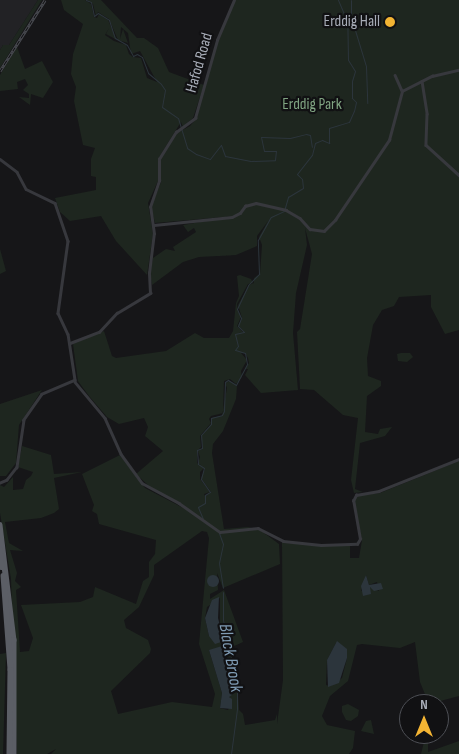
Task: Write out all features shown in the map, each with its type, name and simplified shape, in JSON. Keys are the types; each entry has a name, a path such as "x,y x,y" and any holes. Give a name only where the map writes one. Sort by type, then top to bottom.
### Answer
{"highway":[{"path":"0,525 14,640 14,754"},
{"path":"0,549 10,653 10,754"}],"street":[{"name":"Hafod Road","path":"70,343 99,332 118,313 150,293 149,273 154,225 150,207 159,182 159,159 162,151 195,118 217,40 234,0"},
{"path":"402,91 422,81 459,70"},
{"path":"154,225 232,217 249,203 284,209 300,218 310,229 324,231 331,225 389,140 402,91 395,75"},
{"path":"422,81 427,114 426,145 459,175"},
{"path":"0,158 17,172 26,189 55,203 68,242 58,313 70,343 75,382 106,418 121,454 142,483 179,503 220,532 258,528 283,541 358,544 360,539 353,501 356,495 379,491 459,459"},
{"path":"0,483 7,480 17,467 24,420 42,394 75,382"}],"shaded area":[{"path":"0,0 38,0 9,45 3,45 0,50"},
{"path":"211,575 215,575 219,581 215,587 211,587 207,583 207,579"},
{"path":"366,575 369,585 381,583 383,589 374,591 370,587 371,594 363,596 361,586"},
{"path":"219,597 218,618 223,638 221,642 215,644 209,636 205,618 212,600"},
{"path":"337,641 347,649 347,658 339,683 328,687 327,660"},
{"path":"222,646 232,686 232,695 229,697 232,699 232,709 220,708 222,693 209,650"}],"green space":[{"path":"38,0 42,0 0,68 0,50 3,45 9,45"},
{"path":"61,0 85,0 91,4 94,17 97,18 99,14 108,20 117,40 106,34 109,28 105,35 114,41 126,45 129,54 133,57 141,58 147,78 157,82 140,51 131,54 128,33 121,27 120,39 123,29 128,43 118,40 109,19 98,12 96,16 93,4 87,0 101,0 137,38 144,38 158,48 169,72 204,85 193,118 183,127 181,122 158,159 158,181 148,203 153,234 147,275 116,241 101,216 70,221 60,212 55,198 96,190 96,177 91,176 91,159 95,148 83,145 74,101 76,87 71,74 73,54 83,24 64,10"},
{"name":"Erddig Park","path":"235,0 459,0 459,330 445,334 431,307 431,295 399,297 394,306 382,310 373,325 367,358 368,376 381,381 381,386 367,396 365,432 378,434 380,429 392,427 385,436 360,443 355,489 363,492 354,493 351,480 358,418 343,415 314,390 300,389 297,332 300,329 312,254 305,228 307,245 296,293 293,333 298,390 261,393 245,375 248,369 245,369 249,363 245,353 241,353 247,360 241,371 242,377 236,384 230,379 224,381 223,410 227,388 225,383 230,381 237,386 236,399 223,431 213,444 212,453 224,529 248,527 260,530 279,544 280,564 223,588 217,573 218,590 210,594 210,599 224,590 243,642 230,648 237,678 239,710 243,714 245,725 275,720 277,714 277,724 283,680 282,543 350,545 350,558 359,558 362,540 354,502 356,496 380,493 459,461 459,696 449,699 449,694 425,694 420,682 415,642 400,648 362,644 357,645 348,681 330,696 322,716 327,725 355,731 353,748 349,754 51,754 56,749 47,754 17,754 11,579 0,513 0,485 4,487 13,477 13,490 23,489 26,480 31,476 33,472 18,467 22,446 51,455 54,474 82,472 54,478 59,509 54,513 41,518 5,522 9,543 23,551 10,550 17,573 15,581 21,587 16,590 20,652 29,651 33,638 21,605 80,602 93,597 95,587 136,604 143,581 149,577 149,562 155,554 156,540 99,524 97,514 92,511 94,505 82,474 120,455 145,488 191,512 149,486 136,474 163,451 145,436 148,427 144,418 119,424 107,417 89,396 78,381 73,344 104,331 112,356 116,358 166,351 195,333 204,338 229,338 233,331 236,303 239,296 237,276 240,275 251,279 253,283 248,284 237,304 241,317 237,326 243,332 239,333 244,332 238,325 242,318 238,305 249,285 254,283 254,278 260,274 262,245 259,237 268,221 257,236 257,246 236,255 199,257 183,262 152,285 150,273 153,258 166,249 175,251 173,247 196,232 194,228 188,232 183,225 235,216 155,223 151,207 161,182 160,159 177,133 190,126 196,119 218,41","holes":["223,413 222,416 211,418 212,423 201,436 203,448 198,451 200,457 198,463 203,467 197,463 197,451 201,447 200,436 211,423 209,419 211,416","204,468 201,478 211,492 205,496 204,494 210,492 200,479 200,472","202,531 207,532 209,538 199,644 215,694 212,707 172,702 118,714 111,691 150,653 151,649 148,640 126,628 124,620 139,607 154,575 154,565","366,575 369,585 377,582 379,591 370,587 361,591","220,598 220,632 209,636 205,618 207,607","336,643 347,658 342,678 330,686 326,685 327,660","209,650 226,654 230,675 229,697 232,700 228,710 220,708 222,693"]},
{"path":"17,47 25,69 42,61 53,82 43,98 31,94 30,105 19,97 29,98 29,94 23,90 28,85 25,79 17,82 18,89 0,91 0,75"},
{"path":"0,249 6,271 0,274"},
{"path":"410,353 413,357 407,362 398,361 397,354"},
{"path":"42,390 19,425 16,463 6,476 0,476 0,404"},
{"path":"6,653 3,754 0,754 0,654"},
{"path":"348,704 359,710 358,716 351,721 346,720 342,712 342,706"},
{"path":"371,720 374,734 361,731 366,721"},
{"path":"459,741 459,754 421,754 424,744 428,744 428,752"}],"waterway":[{"path":"86,0 91,2 94,16 98,13 109,20 115,38 127,45 133,56 137,54 142,57 148,73 165,90 162,107 178,118 187,148 196,154 210,159 221,145 225,156 251,161 275,160 276,151 264,151 261,137 290,138 306,134 310,135 312,147"},
{"name":"Black Brook","path":"203,519 198,507 205,503 205,495 210,492 201,479 204,468 198,464 197,450 202,448 201,435 211,424 211,418 222,415 224,411 225,382 228,380 236,385 247,364 245,353 235,350 238,346 235,334 244,332 238,326 241,318 237,309 248,285 259,274 258,240 271,217 284,211 288,197 303,188 302,179 297,174 312,155 315,143 322,140 329,143 329,128 349,122 354,111 356,102 352,98 352,81 355,71 348,60 347,21 338,0"},
{"path":"351,0 351,17 366,66 367,103"},
{"name":"Black Brook","path":"219,533 223,544 219,563 223,588"},
{"name":"Black Brook","path":"223,592 223,620 237,685 237,709 231,754"}],"railway":[{"path":"0,71 45,0"}],"place":[{"name":"Erddig Hall","path":"390,22"}]}
